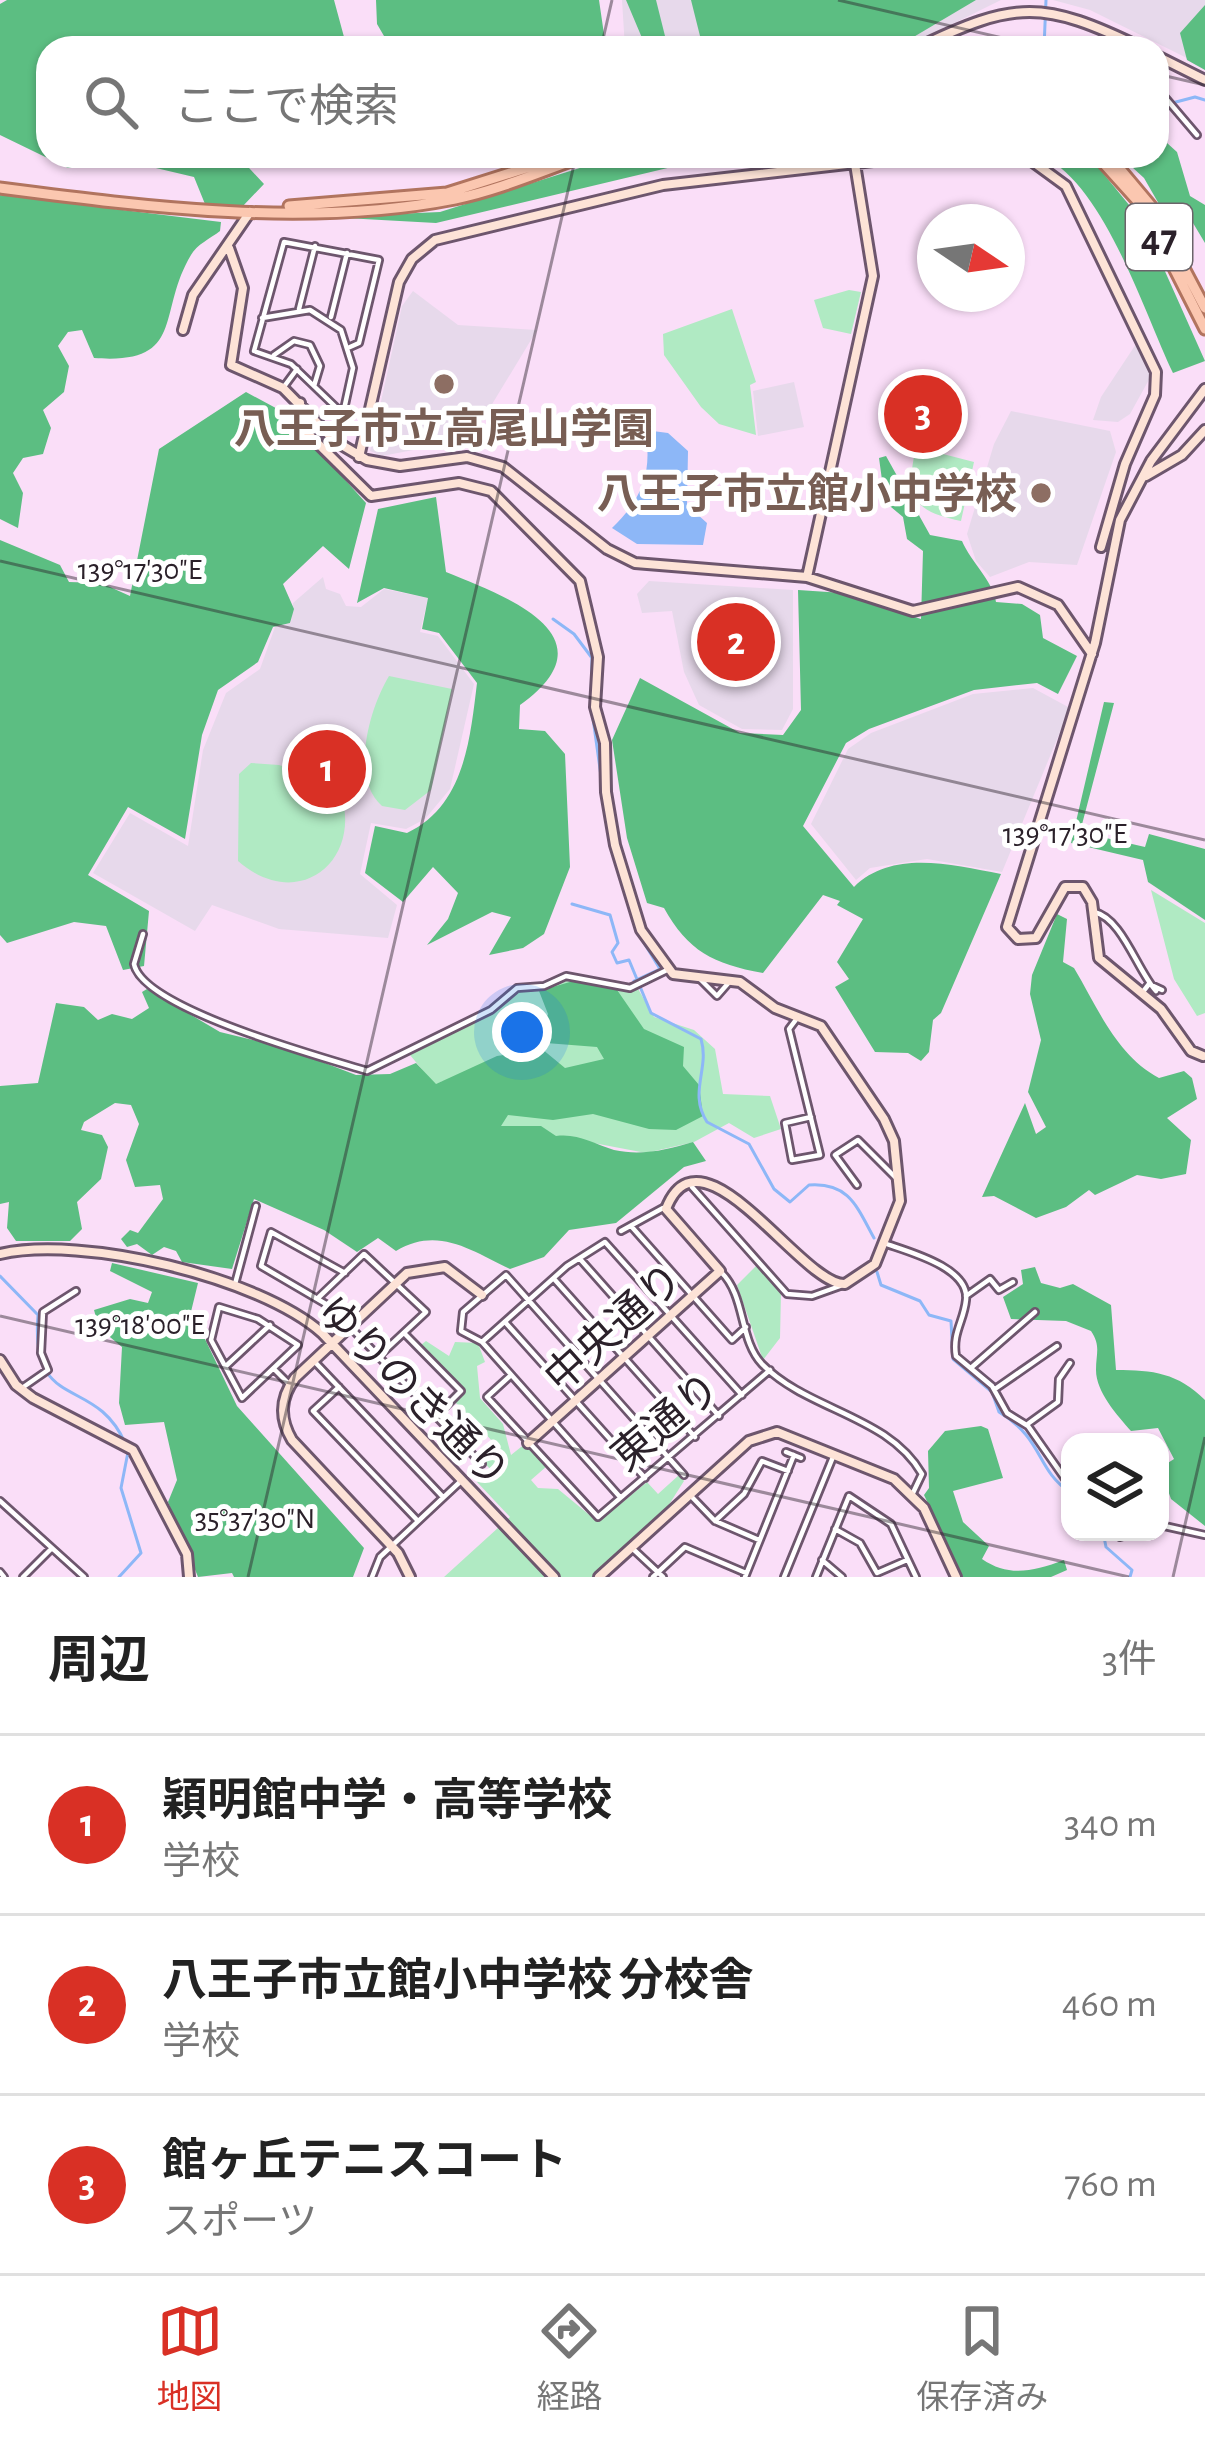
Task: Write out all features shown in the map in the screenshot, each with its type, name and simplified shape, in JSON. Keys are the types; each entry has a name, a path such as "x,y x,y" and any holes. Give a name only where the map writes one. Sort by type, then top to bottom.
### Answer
{"main road":[{"path":"521,175 537,168"},
{"path":"0,188 250,212 391,202 545,168"},
{"name":"47","path":"1108,168 1142,207 1205,329"},
{"name":"47","path":"1119,168 1151,206 1205,308"}],"street":[{"path":"942,36 998,9 1036,6 1113,36"},
{"path":"1169,62 1205,80"},
{"path":"1169,108 1196,135"},
{"path":"359,457 399,282 415,255 435,240 663,185 818,168"},
{"path":"807,577 873,282 872,247 856,168"},
{"path":"1042,168 1066,185 1156,372 1155,395 1125,464 1101,547"},
{"path":"183,330 193,296 250,212"},
{"path":"262,318 299,309 331,320 350,346 352,368 343,414 297,369 254,351 262,318 284,242 379,260 359,343 350,346"},
{"path":"299,309 315,246"},
{"path":"229,248 243,288 230,364 283,388 334,441 359,457 397,466 456,457 491,462 521,478 611,552 640,564 807,577 918,611 1018,587 1058,605 1092,654"},
{"path":"331,320 347,253"},
{"path":"274,356 290,342 310,345 319,359 314,386"},
{"path":"283,388 297,369"},
{"path":"1204,1056 1191,1052 1142,993 1099,958 1093,941 1094,913 1083,886 1070,884 1036,938 1018,939 1007,927 1092,654 1114,540 1136,484 1205,388"},
{"path":"300,403 294,420 363,492 387,498 459,483 487,489 580,581 598,657 596,707 605,743 606,792 615,845 639,925 667,970"},
{"path":"1136,484 1182,455 1205,430"},
{"path":"1094,913 1113,922 1149,984 1159,990"},
{"path":"131,986 142,934"},
{"path":"134,970 142,981 222,1027 371,1072 491,1010 517,988 544,986 566,976 633,986 667,970 700,979 731,980 835,1040 893,1137 900,1201 870,1271 812,1296 789,1295 690,1184"},
{"path":"700,979 717,996 731,980"},
{"path":"1142,993 1149,984"},
{"path":"798,1017 789,1030 811,1118 820,1155 792,1160 785,1123 811,1118"},
{"path":"857,1185 836,1155 858,1140 900,1181"},
{"path":"690,1184 731,1193 820,1277 845,1284"},
{"name":"中央通り","path":"528,1443 720,1271 665,1207 690,1184"},
{"path":"235,1284 256,1206"},
{"path":"621,1231 665,1207"},
{"path":"632,1226 732,1340 746,1327"},
{"path":"345,1273 271,1232 261,1266 319,1297 482,1464"},
{"path":"482,1342 553,1279 605,1242 742,1395"},
{"path":"884,1243 935,1262 966,1296"},
{"name":"ゆりのき通り","path":"0,1254 85,1250 235,1284 278,1300 332,1343 554,1577"},
{"path":"319,1297 364,1254 397,1281 426,1312 379,1357"},
{"path":"580,1258 719,1416"},
{"path":"410,1577 392,1546 292,1440 282,1414 290,1385 415,1269 439,1266 461,1274 482,1295"},
{"path":"720,1271 730,1281 757,1357 770,1370 901,1446 922,1474 912,1496"},
{"path":"620,1497 482,1342 461,1331 459,1321 506,1275 684,1475"},
{"path":"553,1279 694,1437"},
{"path":"1013,1282 999,1290 990,1279 966,1296 956,1324 955,1352 995,1389 1001,1408 1027,1425 1061,1473"},
{"path":"21,1389 46,1373 41,1353 43,1312 76,1291"},
{"path":"219,1307 270,1325 298,1345 242,1398 225,1367 211,1340 219,1307"},
{"path":"971,1368 1035,1312"},
{"path":"505,1322 645,1478"},
{"path":"225,1367 270,1325"},
{"path":"404,1333 460,1391 436,1416"},
{"path":"995,1389 1057,1346"},
{"path":"0,1360 21,1389 125,1443 187,1554 189,1577"},
{"path":"314,1361 443,1497"},
{"path":"1027,1425 1058,1402 1059,1379 1070,1363"},
{"path":"274,1369 290,1385"},
{"name":"東通り","path":"528,1443 598,1516 770,1370"},
{"path":"512,1375 487,1397 528,1443"},
{"path":"339,1387 314,1411 418,1521"},
{"path":"599,1577 764,1434 784,1432 884,1473 912,1496 934,1526 952,1576"},
{"path":"632,1548 658,1576 685,1547 746,1575 798,1457 786,1452"},
{"path":"784,1577 835,1452"},
{"path":"715,1521 745,1494 762,1461 788,1471"},
{"path":"372,1577 376,1562 461,1480"},
{"path":"690,1495 715,1521 760,1540"},
{"path":"815,1577 848,1496 884,1518 916,1577"},
{"path":"0,1501 84,1577"},
{"path":"1169,1527 1205,1535"},
{"path":"836,1528 860,1543 877,1573 909,1559"},
{"path":"22,1577 50,1550"},
{"path":"822,1560 842,1577"}],"shaded area":[{"path":"622,0 1001,0 928,36 624,36"},
{"path":"1053,0 1205,0 1205,67 1169,49 1169,36 1142,36 1090,10"},
{"name":"八王子市立高尾山学園","path":"413,291 458,325 537,330 471,439 382,456 370,451 402,306"},
{"path":"1136,344 1151,376 1130,414 1118,422 1093,420 1101,397"},
{"path":"794,382 804,427 758,436 753,391"},
{"name":"八王子市立館小中学校","path":"1011,411 1110,431 1116,452 1077,565 1029,562 990,577 976,561 967,534 994,444"},
{"path":"323,577 326,589 340,594 346,606 361,607 384,589 428,598 420,632 438,636 474,684 450,789 425,819 406,829 371,823 360,874 397,905 388,938 279,929 212,905 195,931 93,873 130,813 188,846 203,750 226,693 260,669 275,627 291,623 293,603"},
{"path":"649,581 793,590 793,709 782,730 742,729 699,705 684,672 672,611 642,613 637,594"},
{"path":"1033,688 1070,708 1002,872 927,859 870,868 856,880 811,824 848,749 871,733 973,694"}],"green space":[{"path":"7,0 334,0 344,36 36,36 36,152 0,135 0,4"},
{"path":"376,0 599,0 604,36 384,36 377,24"},
{"path":"626,0 656,0 665,36 641,36"},
{"path":"691,0 976,0 915,36 700,36"},
{"path":"1205,5 1205,70 1187,60 1180,33"},
{"path":"1169,145 1177,152 1190,196 1205,205 1205,243 1190,218 1171,225 1133,168 1169,168"},
{"path":"156,168 249,168 264,184 242,207 205,204 194,177"},
{"path":"580,168 668,168 436,223 327,217 440,212"},
{"path":"1060,168 1099,168 1143,222 1205,361 1173,373 1120,252 1085,194"},
{"path":"0,195 221,222 220,231 191,255 156,344 123,358 94,358 82,330 68,332 58,346 69,366 64,392 43,410 51,428 43,454 23,458 13,473 23,493 18,528 0,519"},
{"path":"849,290 861,292 851,334 823,328 814,300"},
{"path":"732,309 756,382 750,385 756,435 719,424 664,355 663,334"},
{"path":"246,392 285,413 366,503 349,569 323,546 283,584 294,609 290,623 273,627 258,662 218,690 202,735 185,839 128,807 88,875 149,911 144,966 123,970 106,926 74,922 7,943 0,935 0,540 60,565 69,582 101,583 130,596 159,449"},
{"path":"909,392 944,400 936,436 902,428"},
{"path":"916,447 974,462 961,521 932,512 916,499 912,478"},
{"path":"886,456 930,535 962,541 996,602 1022,604 1040,615 1043,638 1077,656 1058,694 1037,683 974,690 869,729 846,743 803,826 854,887 869,875 904,864 943,864 1001,874 941,1013 933,1020 929,1052 921,1061 908,1053 875,1052 835,987 849,979 837,962 863,919 837,905 840,901 823,895 763,973 704,953 683,935 664,908 647,903 627,838 612,740 640,678 740,733 783,735 801,710 798,590 843,593 921,619 923,551 907,539 903,517 885,502 879,458"},
{"path":"436,497 446,572 522,607 555,640 557,659 547,681 520,705 519,729 545,731 565,754 570,867 544,934 523,948 489,955 511,917 492,912 427,945 448,919 458,893 433,867 403,902 365,873 375,826 407,833 426,821 452,789 467,749 477,683 439,633 422,629 428,598 384,588 357,603 378,509"},
{"path":"389,676 452,689 431,790 405,810 382,806 367,779 370,724"},
{"path":"1104,702 1114,703 1080,832 1145,847 1149,834 1205,849 1205,920 1148,882 1143,860 1071,843"},
{"path":"251,763 279,765 337,783 345,810 344,834 323,870 305,880 285,882 262,876 238,861 239,774"},
{"path":"1151,890 1205,923 1205,1013 1197,1016 1174,979"},
{"path":"1057,914 1067,919 1063,962 1074,968 1120,1044 1159,1078 1184,1071 1192,1078 1197,1099 1167,1118 1191,1140 1186,1174 1161,1179 1137,1175 1095,1195 1089,1190 1066,1207 1036,1218 994,1196 982,1197 1025,1103 1036,1134 1046,1127 1028,1092 1041,1040 1030,994 1032,975"},
{"path":"568,979 637,987 654,1017 694,1030 715,1049 723,1094 770,1096 781,1129 754,1138 729,1123 694,1142 646,1153 583,1141 489,1150 443,1081 435,1085 410,1055 498,1009 515,992 539,991"},
{"path":"580,979 615,987 644,1029 684,1047 683,1066 699,1085 703,1116 676,1130 649,1129 593,1114 553,1120 508,1115 501,1126 541,1126 556,1136 624,1152 693,1142 706,1161 684,1167 616,1223 569,1230 544,1257 510,1269 454,1244 426,1241 396,1251 378,1238 357,1252 324,1230 254,1199 232,1269 182,1262 176,1251 164,1247 152,1255 137,1244 127,1247 121,1239 130,1230 138,1233 163,1199 160,1185 135,1187 126,1160 139,1124 131,1105 115,1103 84,1122 81,1130 102,1135 108,1147 101,1179 77,1202 82,1229 70,1241 16,1241 7,1228 9,1202 0,1204 0,1086 38,1083 56,1003 84,1007 98,1020 112,1014 132,1019 149,1008 142,992 147,989 220,1032 286,1048 356,1075 390,1074 416,1063 436,1084 497,1056 542,1049 565,1068 604,1059 597,1047 546,1043 542,1034 548,1014 539,991"},
{"path":"112,1263 198,1283 188,1324 205,1339 237,1406 364,1548 353,1577 234,1577 232,1573 198,1577 168,1502 177,1480 164,1422 125,1425 119,1403 122,1347 99,1328 94,1310 130,1299 148,1303 152,1292 110,1271"},
{"path":"757,1265 781,1293 780,1338 763,1360 737,1285"},
{"path":"1035,1267 1041,1283 1060,1288 1073,1284 1111,1305 1116,1370 1164,1375 1205,1400 1205,1526 1171,1499 1169,1462 1174,1459 1169,1433 1158,1428 1131,1431 1103,1395 1091,1331 1066,1321 1011,1319 1003,1297 1023,1284 1021,1270"},
{"path":"426,1341 449,1356 455,1342 478,1343 485,1362 477,1366 480,1398 503,1424 511,1455 526,1443 547,1466 531,1480 538,1488 558,1489 598,1522 647,1482 658,1494 679,1475 684,1481 663,1514 593,1577 444,1577 510,1517 477,1482 490,1469 481,1459 495,1444 455,1402 464,1392 421,1345"},
{"path":"988,1429 1003,1478 953,1491 963,1522 989,1546 982,1559 1021,1571 1064,1560 1067,1570 1051,1577 963,1577 924,1495 929,1488 928,1451 945,1431"}],"water":[{"path":"645,430 668,433 688,451 687,505 707,523 703,545 637,544 612,528 643,484"}],"waterway":[{"path":"1044,36 1046,0"},
{"path":"1169,104 1195,97 1205,100"},
{"path":"553,619 574,634 592,658 591,704 608,826"},
{"path":"612,848 617,863"},
{"path":"572,904 610,915 618,943 612,952 617,963 629,960 651,1013 701,1039 699,1101 707,1122 749,1144 774,1189 790,1202 809,1185 843,1192 874,1238"},
{"path":"631,906 638,933 660,969 634,981"},
{"path":"877,1272 881,1285 920,1301 929,1315 951,1321 953,1359 992,1392 999,1412 1024,1433 1061,1485"},
{"path":"0,1276 38,1315 38,1346 54,1381 98,1408 125,1443"},
{"path":"119,1577 141,1553 121,1488 128,1452"},
{"path":"1105,1541 1132,1570 1130,1577"}],"place":[{"name":"八王子市立高尾山学園","path":"444,384"},
{"name":"館ヶ丘テニスコート","path":"923,414"},
{"name":"八王子市立館小中学校","path":"1041,493"},
{"name":"八王子市立館小中学校 分校舎","path":"736,642"},
{"name":"穎明館中学・高等学校","path":"327,769"}]}
